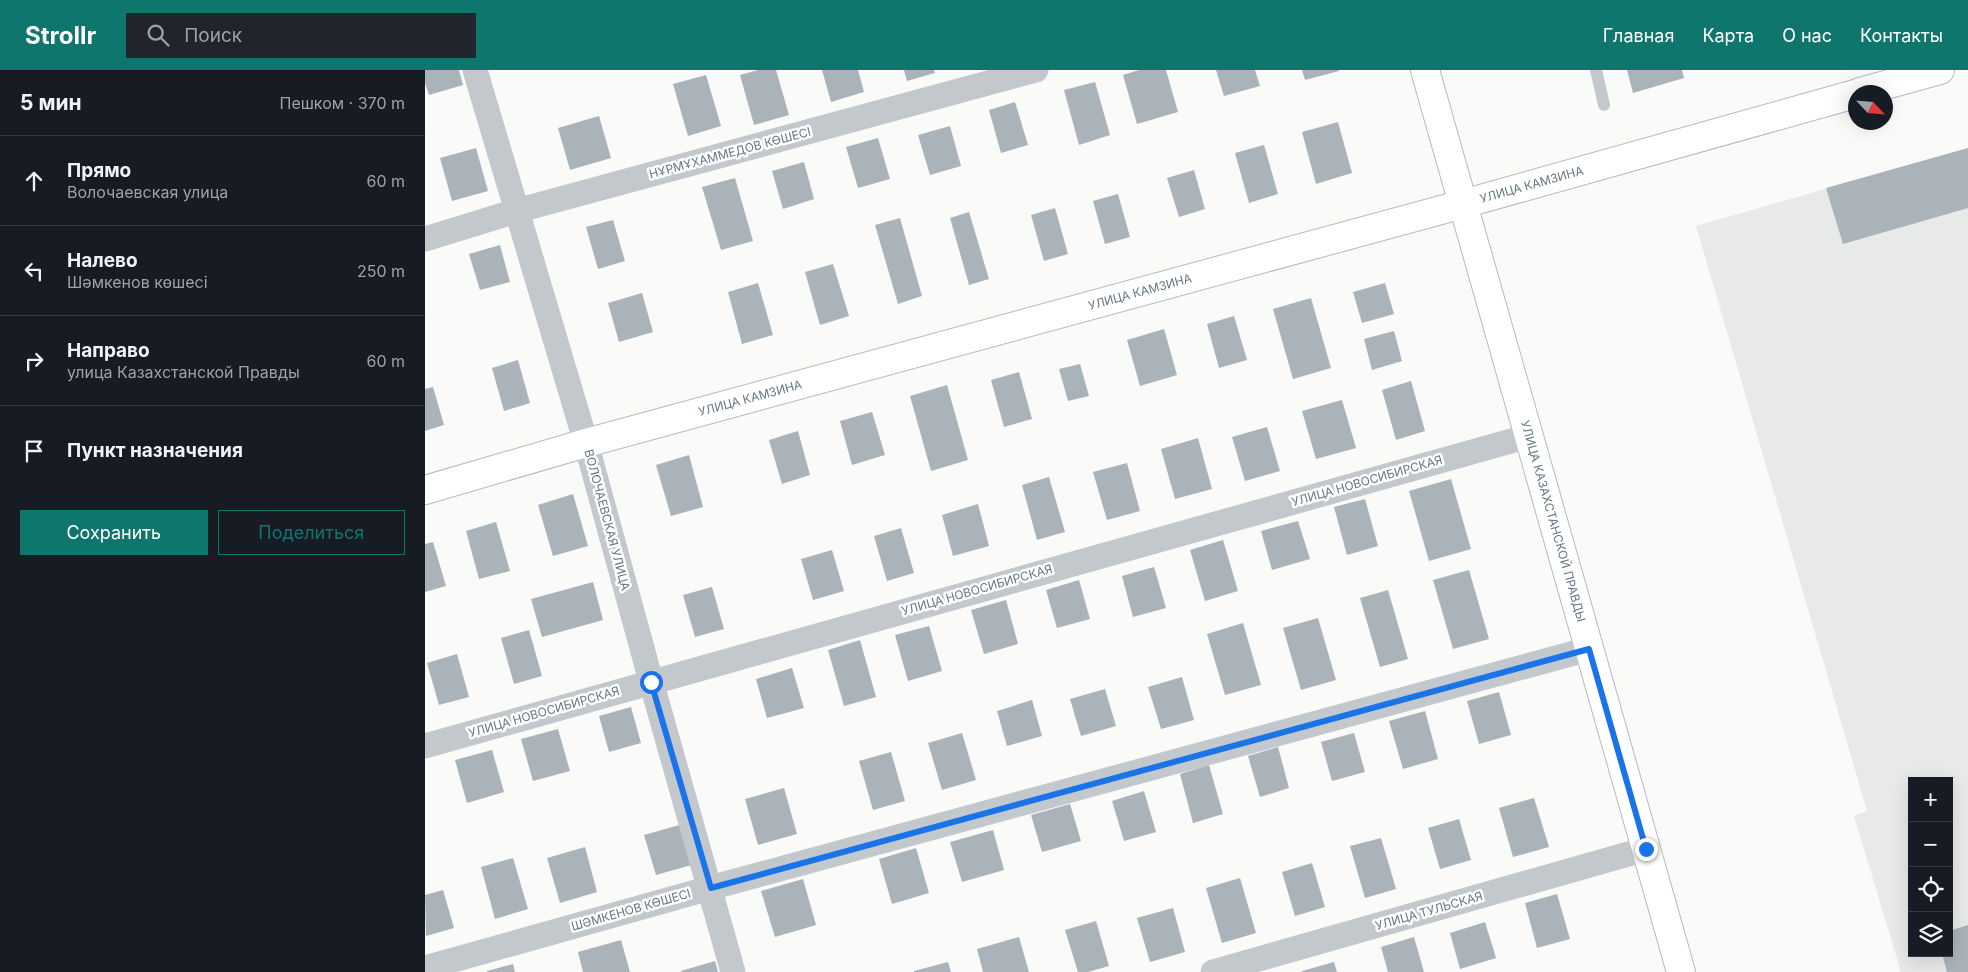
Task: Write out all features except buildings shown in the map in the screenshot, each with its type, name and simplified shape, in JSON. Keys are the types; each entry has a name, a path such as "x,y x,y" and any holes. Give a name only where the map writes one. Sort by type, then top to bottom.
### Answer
{"main road":[{"name":"УЛИЦА КАЗАХСТАНСКОЙ ПРАВДЫ","path":"1425,70 1681,972"},
{"path":"1885,85 1940,70"},
{"name":"УЛИЦА КАМЗИНА","path":"425,490 586,443 1463,204 1848,96"}],"street":[{"name":"ВОЛОЧАЕВСКАЯ УЛИЦА","path":"475,70 586,443 733,972"},
{"name":"НҰРМҰХАММЕДОВ КӨШЕСІ","path":"425,239 516,211 1037,70"},
{"name":"УЛИЦА НОВОСИБИРСКАЯ","path":"425,746 1529,436"},
{"name":"ШӘМКЕНОВ КӨШЕСІ","path":"425,968 711,888 1589,649"},
{"name":"УЛИЦА ТУЛЬСКАЯ","path":"1213,972 1646,849"}],"lane":[{"path":"1596,70 1604,105"}],"shaded area":[{"path":"1968,148 1968,972 1901,972 1854,816 1867,811 1696,226"}],"route":[{"path":"651,682 711,888 1589,649 1646,849"}]}
